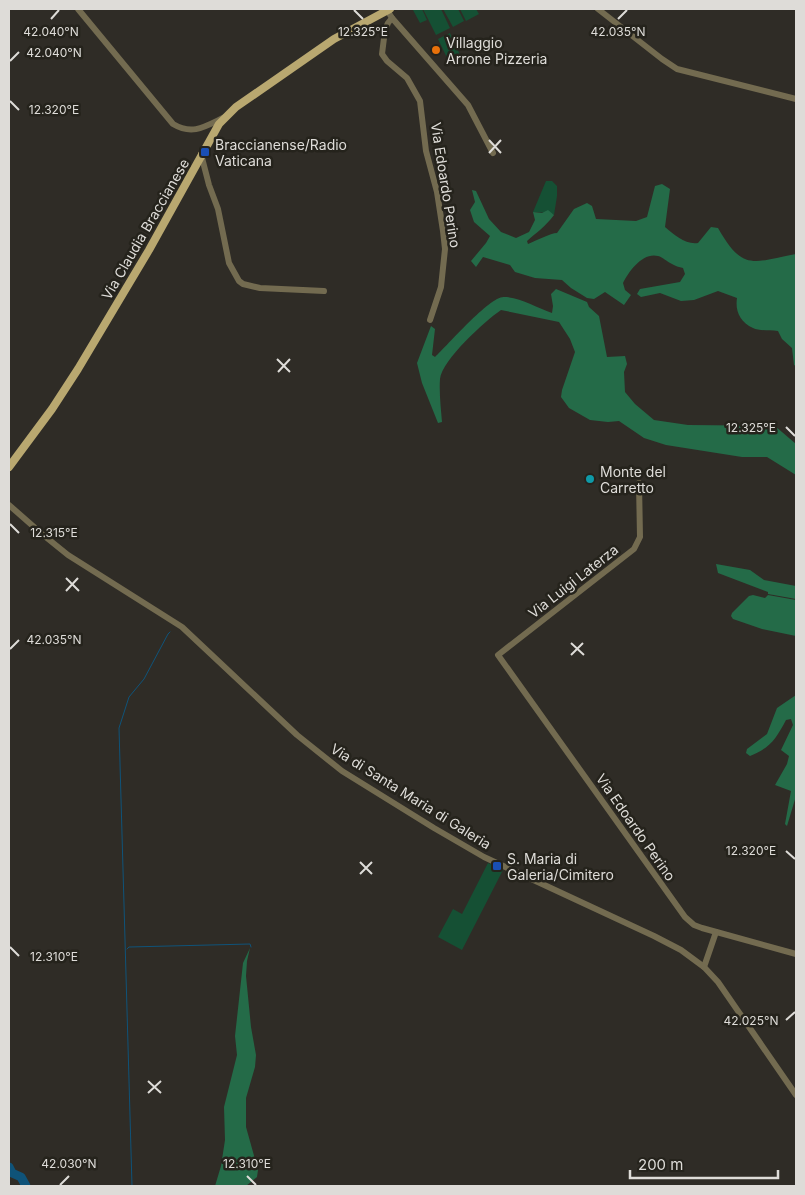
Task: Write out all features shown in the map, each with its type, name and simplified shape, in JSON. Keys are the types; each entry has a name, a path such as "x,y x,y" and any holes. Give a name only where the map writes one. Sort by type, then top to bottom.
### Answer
{"main road":[{"name":"Via Claudia Braccianese","path":"9,467 78,369 167,219 219,124 236,107 334,39 388,9"}],"street":[{"path":"78,9 173,124 180,129 190,131 226,116"},
{"path":"388,9 392,18 468,105 493,153"},
{"path":"598,9 662,59 678,69 796,99"},
{"name":"Via Edoardo Perino","path":"392,18 385,30 382,54 386,60 407,78 420,101 426,151 437,192 446,249 442,287 430,320"},
{"path":"201,154 209,185 218,209 229,263 239,281 243,284 260,288 324,291"},
{"name":"Via Luigi Laterza","path":"498,655 634,549 640,537 639,483"},
{"name":"Via di Santa Maria di Galeria","path":"9,505 68,555 182,627 291,730 342,771 469,848 532,880 654,936 681,950 704,967 728,994 796,1095"},
{"name":"Via Edoardo Perino","path":"498,655 685,917 694,925 796,954"},
{"path":"704,967 716,932"}],"green space":[{"path":"422,9 427,20 420,23 413,10"},
{"path":"423,9 441,9 450,28 436,35"},
{"path":"443,9 458,9 464,21 453,27"},
{"path":"460,9 476,9 479,14 466,21"},
{"path":"450,33 461,57 449,62 438,39"},
{"path":"546,181 552,181 557,186 554,215 551,213 533,212"},
{"path":"662,184 670,189 665,227 680,239 698,243 711,227 718,228 735,252 742,258 759,261 796,254 796,366 794,365 792,348 782,339 778,331 755,329 745,323 739,316 737,298 718,291 694,300 681,301 660,293 641,297 637,294 640,289 680,282 685,274 683,268 660,257 647,257 629,273 623,283 625,290 631,295 624,305 605,292 594,299 587,298 562,280 535,278 515,272 510,265 483,257 476,267 471,261 490,236 474,222 470,210 475,202 472,190 476,191 489,219 501,232 516,238 529,232 535,220 533,212 542,213 548,210 554,215 527,241 528,244 557,233 574,209 587,203 592,206 596,219 636,221 647,217 655,186"},
{"path":"556,289 587,302 589,307 599,316 607,357 625,356 627,364 624,372 625,392 635,404 654,420 688,425 775,426 796,444 796,475 767,457 742,457 666,445 644,438 619,421 590,420 569,408 561,397 575,352 570,339 559,322 501,310 465,342 448,362 440,379 442,422 438,423 422,383 417,363 431,326 435,329 432,355 435,357 489,304 504,297 510,297 552,313 551,294"},
{"path":"716,564 750,570 764,580 796,586 796,599 768,594 768,592 718,573"},
{"path":"768,595 796,600 796,636 762,629 733,619 732,613 749,596 765,598"},
{"path":"796,695 796,796 787,826 785,824 791,791 775,785 787,764 789,756 781,750 793,725 791,719 786,720 768,746 750,756 746,753 747,749 767,734 777,708"},
{"path":"488,863 503,870 462,950 438,937 453,909 462,914"},
{"path":"250,948 246,976 256,1055 255,1067 246,1098 246,1127 258,1170 257,1177 246,1186 215,1186 221,1166 225,1140 224,1107 237,1055 235,1036 243,963"}],"waterway":[{"path":"132,1186 119,728 129,697 144,679 170,632"},
{"path":"127,949 129,947 250,944 251,947"},
{"path":"9,1167 12,1173 21,1177 26,1186"}],"place":[{"name":"Villaggio Arrone Pizzeria","path":"436,50"},
{"name":"Braccianense/Radio Vaticana","path":"205,152"},
{"name":"Monte del Carretto","path":"590,479"},
{"name":"S. Maria di Galeria/Cimitero","path":"497,866"}]}
